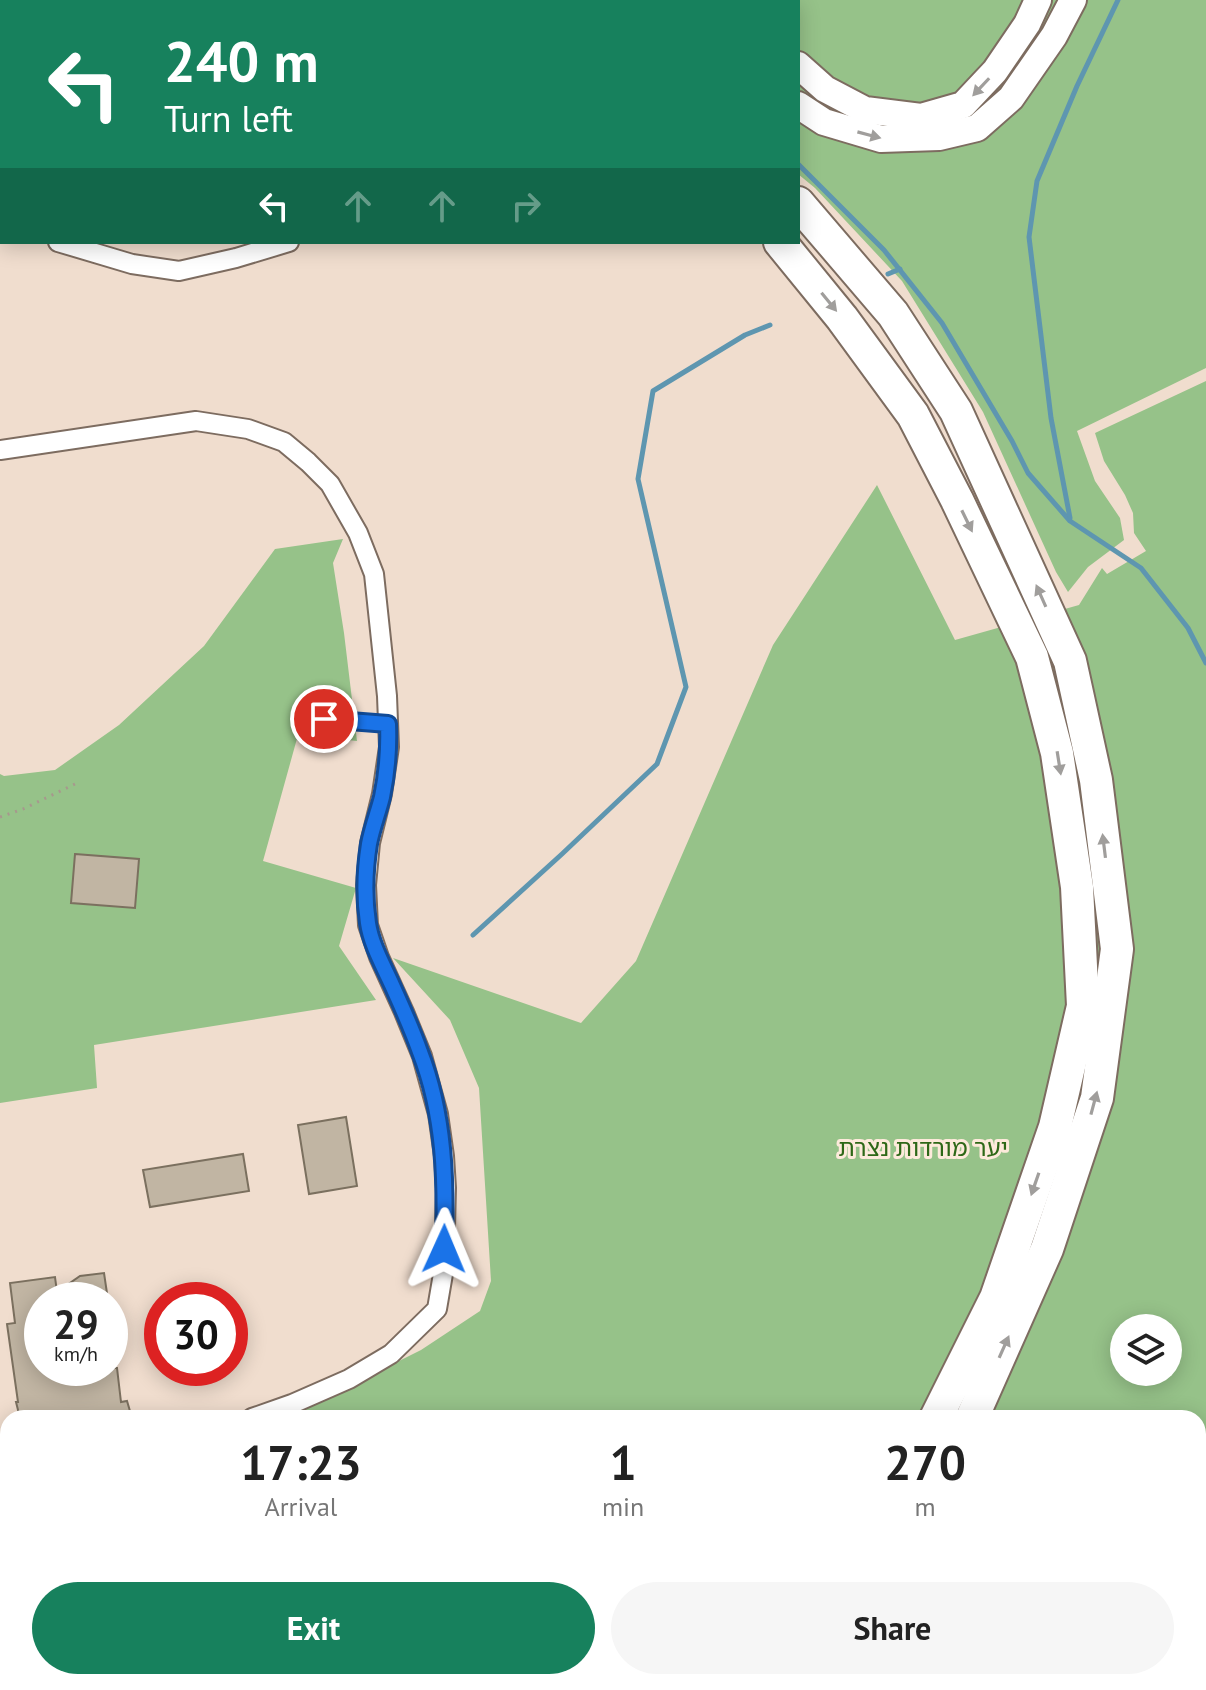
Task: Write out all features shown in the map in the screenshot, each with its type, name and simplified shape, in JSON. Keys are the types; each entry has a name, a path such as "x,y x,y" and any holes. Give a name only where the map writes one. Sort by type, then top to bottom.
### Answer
{"highway":[{"path":"800,205 893,314 956,411 1070,661 1096,780 1117,949 1097,1098 1047,1249 976,1410"},
{"path":"782,244 842,318 913,415 1032,657 1057,753 1077,887 1083,1006 1055,1127 996,1298 940,1410"}],"street":[{"path":"800,67 825,89 865,110 921,117 963,105 995,71 1027,24 1038,0"},
{"path":"800,106 824,122 881,139 939,137 977,128 1011,98 1054,36 1073,0"},
{"path":"65,244 132,264 179,271 236,258 269,246"},
{"path":"0,450 196,421 248,429 284,442 330,484 358,533 374,574 387,696 389,747 370,843 366,885 368,925 422,1056 438,1114 446,1188 444,1268 437,1309 391,1354 349,1379 275,1410"}],"lane":[{"path":"324,719 388,724"}],"path":[{"path":"0,817 75,784"}],"green space":[{"path":"800,0 1206,0 1206,368 1077,431 1095,481 1120,518 1124,540 1088,567 1068,592 983,412 902,281 800,176"},
{"name":"יער מורדות נצרת","path":"1206,381 1206,1410 301,1410 421,1350 480,1311 491,1281 479,1088 450,1020 393,958 581,1023 636,961 773,645 877,485 955,640 1079,605 1102,568 1107,574 1146,551 1134,533 1133,513 1104,461 1095,433"},
{"path":"343,539 333,563 357,741 298,735 263,861 356,888 339,946 376,1000 94,1045 97,1088 0,1103 0,774 55,770 119,725 204,646 275,549"}],"building":[{"path":"75,854 139,859 135,908 71,903"},
{"path":"346,1117 357,1186 309,1194 298,1125"},
{"path":"243,1154 249,1191 150,1207 143,1170"},
{"path":"104,1273 105,1282 71,1282 80,1276"},
{"path":"55,1277 56,1282 24,1282 24,1386 119,1386 121,1402 127,1401 130,1410 18,1410 7,1324 15,1323 10,1283"}],"waterway":[{"path":"1070,518 1051,418 1029,237 1037,181 1118,0"},
{"path":"800,166 884,250 942,323 1028,473 1070,521 1141,568 1188,628 1206,663"},
{"path":"888,274 900,269"},
{"path":"473,935 657,764 686,687 638,479 653,391 745,335 770,325"}],"route":[{"path":"324,719 388,724 389,747 382,794 370,843 366,885 368,925 422,1056 438,1114 446,1188 444,1249"}]}
